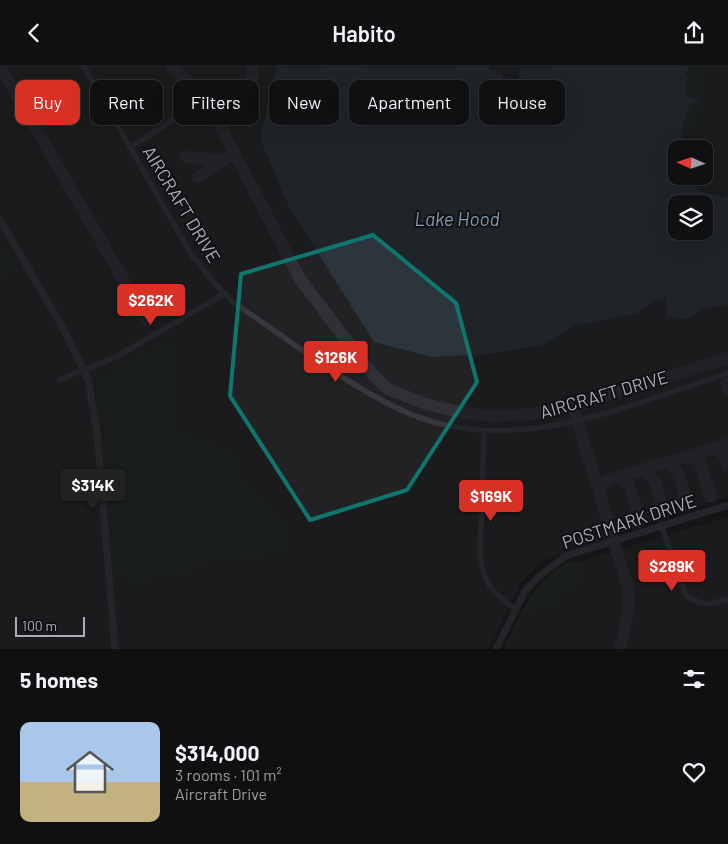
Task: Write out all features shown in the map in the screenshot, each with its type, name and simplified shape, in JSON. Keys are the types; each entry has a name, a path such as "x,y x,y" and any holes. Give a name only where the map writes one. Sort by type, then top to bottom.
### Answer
{"street":[{"name":"AIRCRAFT DRIVE","path":"83,65 192,254 224,294 240,308 355,384 400,409 436,422 484,431 528,430 578,421 728,373"},
{"path":"130,147 173,120"},
{"path":"0,220 63,328 84,370 93,401 115,649"},
{"path":"59,380 124,353 224,294"},
{"path":"484,431 481,567 494,593 516,609"},
{"name":"POSTMARK DRIVE","path":"496,649 525,591 538,577 566,556 661,524 728,505"},
{"path":"661,524 685,594 690,599 704,604 728,599"}],"highlighted area":[{"path":"373,235 456,303 477,382 407,490 310,520 230,396 241,274"}],"shaded area":[{"path":"0,65 728,65 728,496 545,560 521,582 489,649 0,649"},
{"path":"687,65 701,65 701,111 697,108 694,112 699,115 698,132 681,131 690,104 697,102 691,98 687,90 686,80 694,79 694,75 686,77"},
{"path":"0,240 19,270 0,282"},
{"path":"178,341 175,428 232,453 247,485 289,526 285,551 199,564 191,570 134,584 118,574 99,378 153,348"},
{"path":"728,517 728,649 511,649 529,605 549,576 579,562"},
{"path":"571,561 576,565 579,572 578,587 557,592 560,603 525,615 511,649 504,649 523,610 538,587 558,568"}],"water":[{"name":"Lake Hood","path":"277,65 490,65 490,69 503,74 501,80 479,80 479,125 565,125 565,80 526,80 518,76 520,65 687,65 687,68 691,70 686,72 686,77 689,77 689,80 686,80 687,92 690,98 697,99 697,102 690,104 681,131 682,140 668,140 668,185 692,185 704,193 720,195 722,198 728,196 728,304 702,309 694,316 684,319 667,317 665,299 654,300 638,313 574,326 542,345 487,354 432,357 374,342 289,207 260,138 269,99 269,125 339,125 339,80 274,80"}],"taxiway":[{"path":"171,65 204,100 215,116 300,279 373,375 388,389 426,404 459,412 492,416 535,414 573,406 728,358"},
{"path":"251,65 253,66 251,80"},
{"path":"0,66 147,321"},
{"path":"198,177 235,153"},
{"path":"186,157 221,160"},
{"path":"726,383 728,389"},
{"path":"573,406 629,592 629,607 620,649"},
{"path":"599,491 606,481 728,444"},
{"path":"713,448 723,453 728,466"},
{"path":"689,456 699,460 711,497"},
{"path":"665,463 675,468 678,473 686,504"},
{"path":"641,470 651,476 654,481 663,512"},
{"path":"618,478 628,483 640,519"}]}
